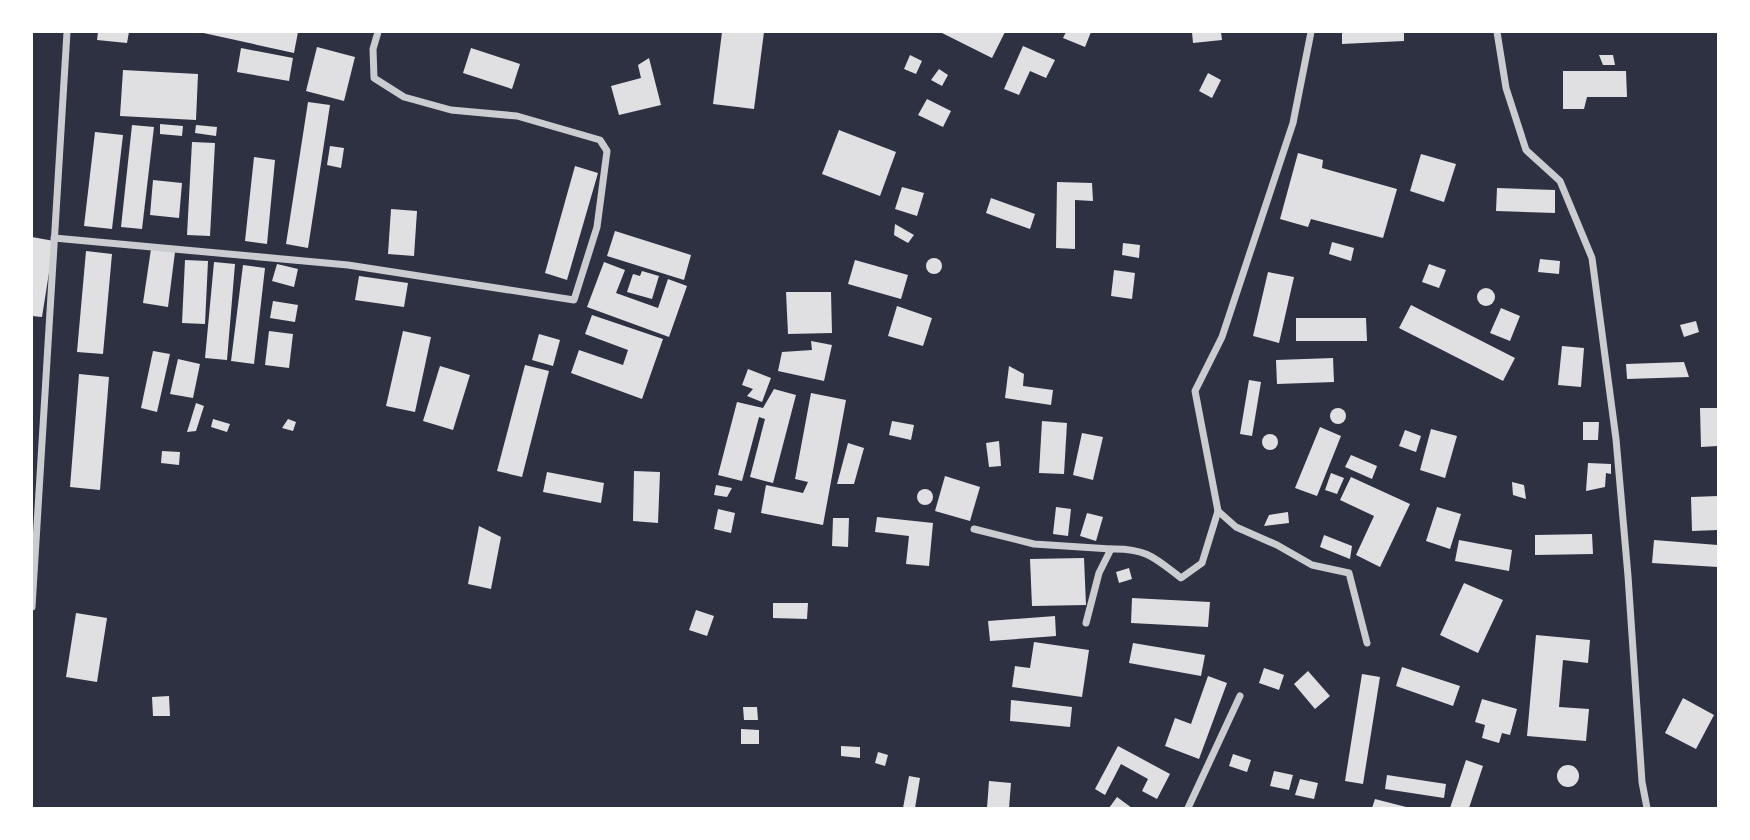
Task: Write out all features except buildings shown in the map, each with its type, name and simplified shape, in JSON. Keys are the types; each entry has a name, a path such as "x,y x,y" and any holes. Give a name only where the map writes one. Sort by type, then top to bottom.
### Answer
{"street":[{"path":"32,607 67,32"},
{"path":"54,238 348,265 574,300 597,227 607,151 600,140 517,116 451,110 404,97 374,78 373,50 378,32"},
{"path":"974,529 1034,544 1111,550 1132,548 1154,558 1181,578 1202,563 1217,511 1195,391 1222,337 1293,123 1311,32"},
{"path":"1497,32 1506,88 1526,150 1560,181 1592,258 1617,453 1642,782 1647,808"},
{"path":"1217,511 1237,527 1312,565 1349,573 1367,643"},
{"path":"1086,623 1099,573 1111,550"},
{"path":"1188,808 1240,696"}]}
